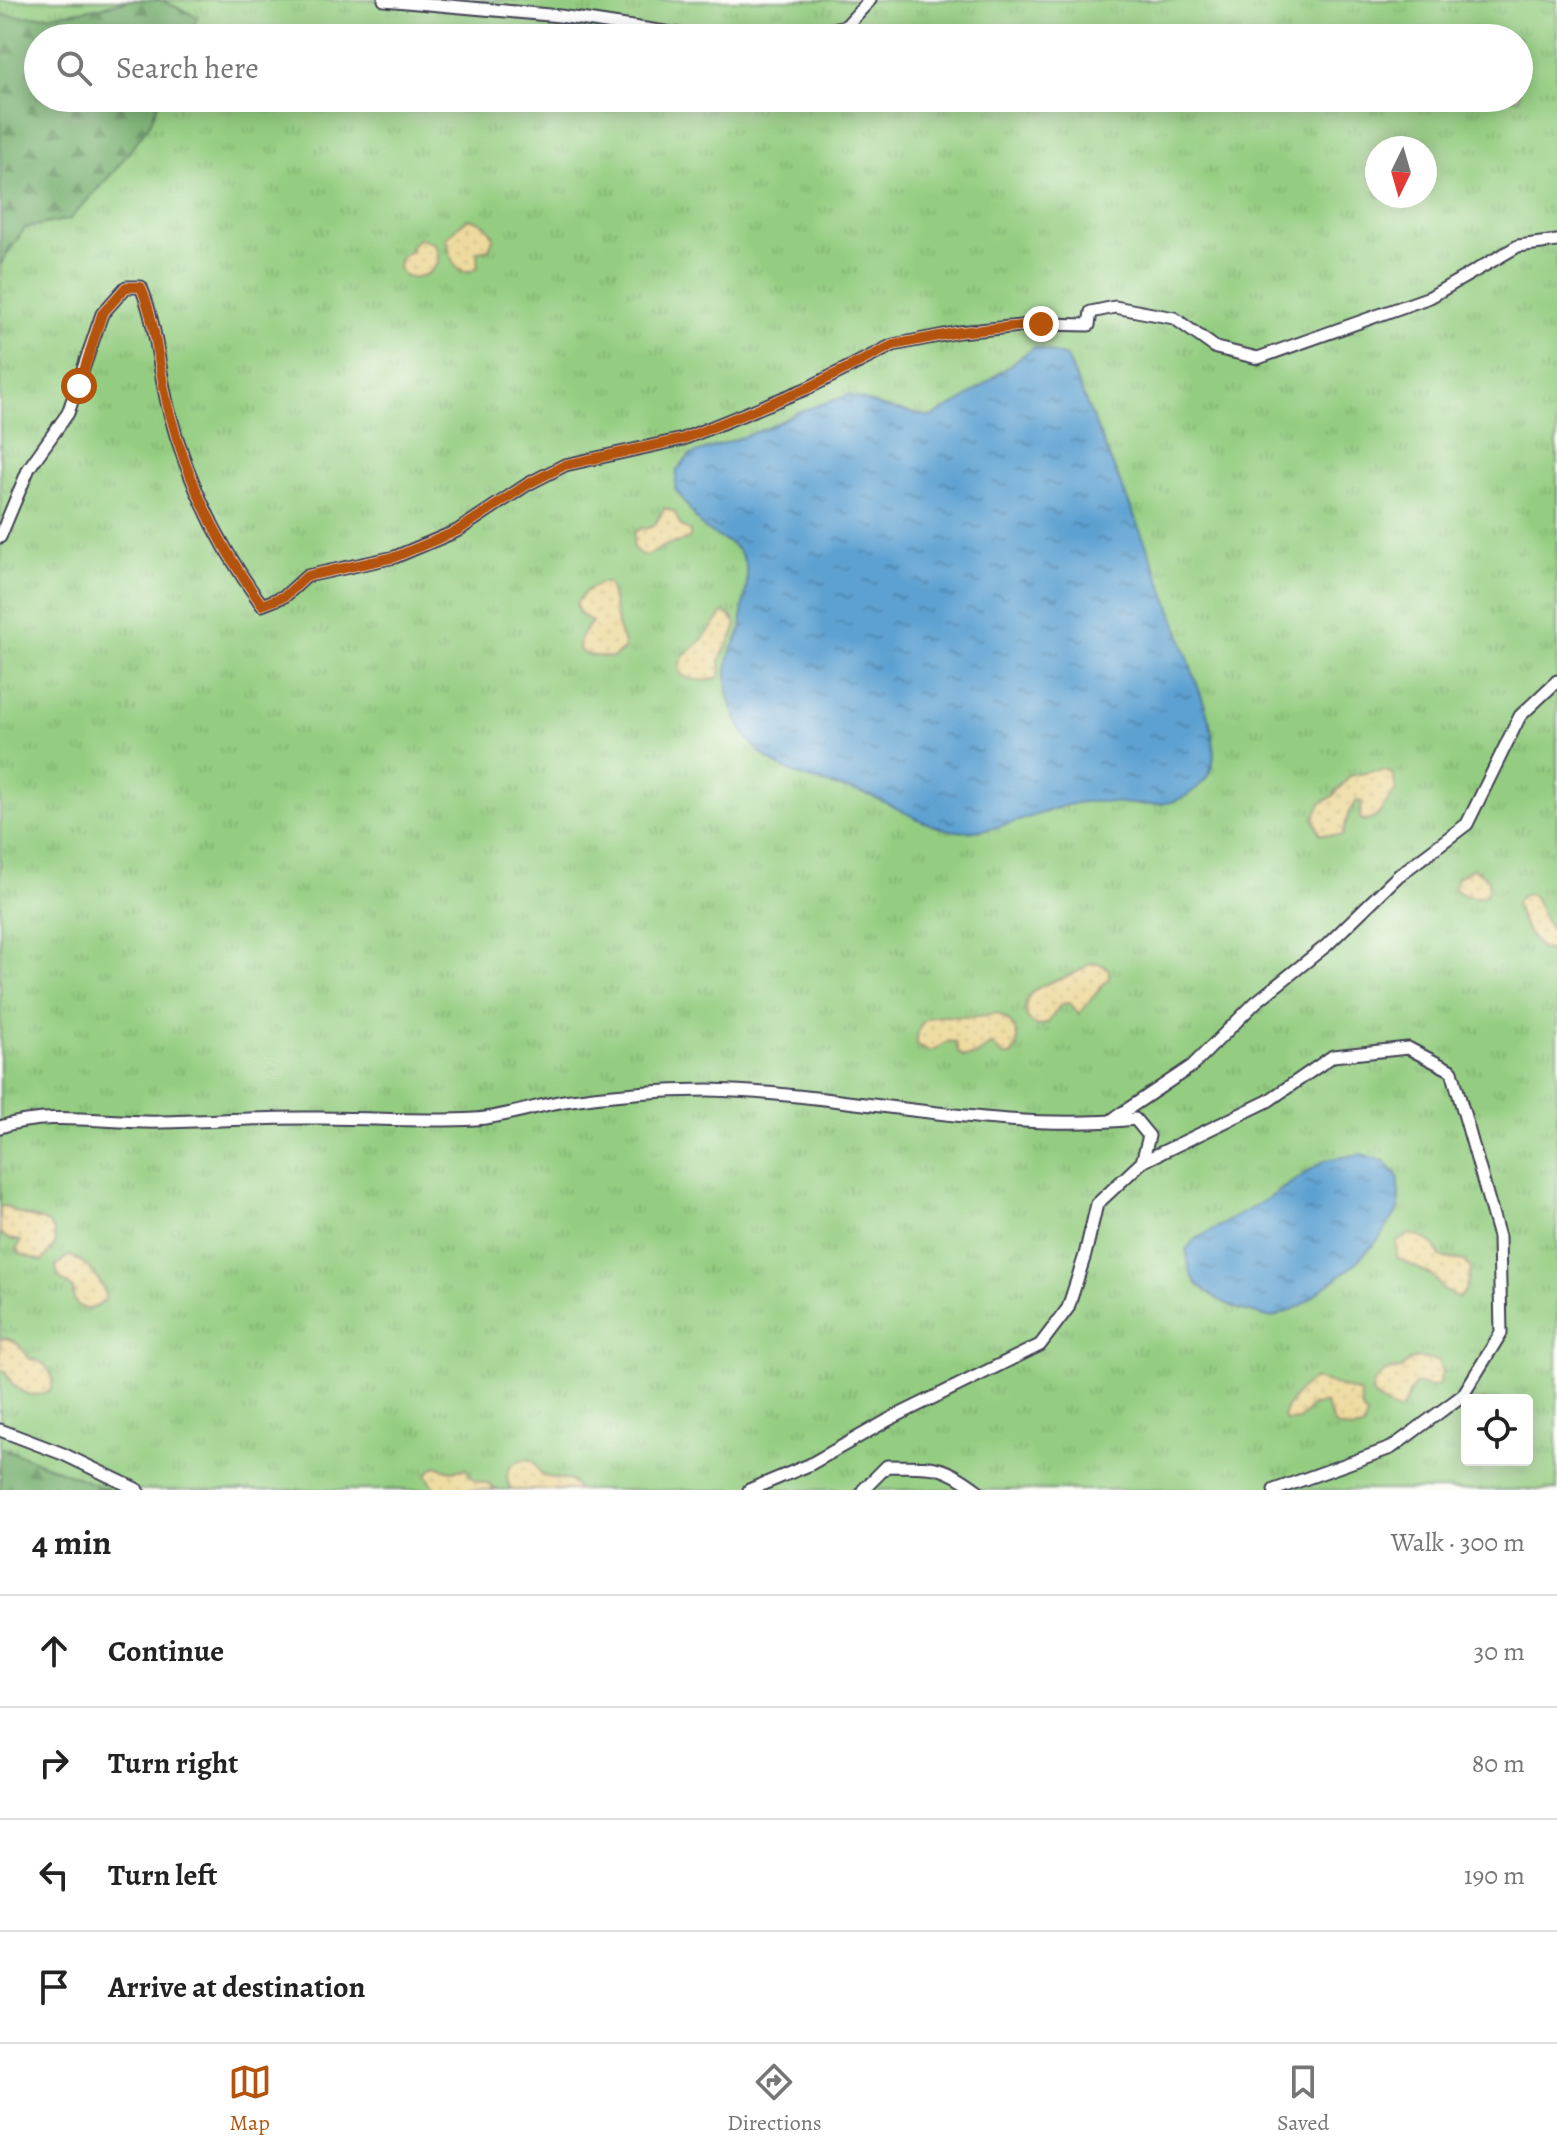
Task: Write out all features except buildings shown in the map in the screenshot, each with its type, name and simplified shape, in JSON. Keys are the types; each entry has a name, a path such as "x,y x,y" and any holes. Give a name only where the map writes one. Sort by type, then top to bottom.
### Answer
{"lane":[{"path":"384,0 560,16 613,24"},
{"path":"848,24 870,0"},
{"path":"0,537 29,468 68,413 102,314 126,287 141,287 152,312 168,407 194,487 240,574 262,605 285,596 307,576 395,557 457,531 528,484 565,465 683,439 808,388 893,345 959,332 1041,324 1089,325 1091,312 1115,307 1174,318 1216,348 1258,358 1430,297 1518,246 1557,241"},
{"path":"1109,1121 1192,1066 1256,1002 1327,945 1398,876 1467,824 1520,716 1557,681"},
{"path":"749,1490 809,1465 890,1419 1040,1345 1068,1308 1097,1204 1142,1162 1268,1101 1333,1056 1408,1048 1452,1071 1499,1237 1501,1333 1463,1395 1391,1448 1274,1490"},
{"path":"0,1127 18,1121 89,1118 160,1123 248,1117 477,1119 564,1101 668,1090 713,1090 999,1119 1135,1119 1149,1136 1142,1162"},
{"path":"0,1430 63,1454 138,1490"},
{"path":"863,1490 887,1466 938,1467 956,1474 977,1490"}],"green space":[{"path":"0,0 1557,0 1557,1490 0,1490"},
{"path":"129,0 161,0 198,17 194,24 24,24 24,112 155,112 150,124 116,169 70,219 25,228 0,265 0,15 65,14"},
{"path":"0,1447 109,1490 0,1490"}],"sand":[{"path":"467,219 483,224 494,237 489,249 477,251 478,267 464,271 452,258 447,237"},
{"path":"420,238 435,244 439,261 424,275 404,276 398,268 400,257 410,251 412,244"},
{"path":"665,508 675,512 680,525 690,531 690,538 642,555 633,547 634,533 654,525"},
{"path":"608,583 610,588 624,645 624,649 613,658 587,655 580,651 579,646 582,635 592,622 579,613 576,604 586,591"},
{"path":"723,613 735,621 736,627 721,657 720,677 700,680 685,677 679,666 684,654 699,642"},
{"path":"1374,771 1393,774 1396,791 1379,814 1364,821 1360,818 1362,802 1357,801 1349,812 1342,836 1320,834 1314,818 1321,803 1332,797 1350,776"},
{"path":"1472,869 1487,878 1489,885 1486,895 1469,896 1454,888 1457,877"},
{"path":"1528,894 1535,898 1545,921 1557,937 1555,951 1541,949 1522,922 1516,903 1521,896"},
{"path":"1091,963 1103,965 1109,971 1109,978 1079,1014 1070,1003 1061,1004 1048,1023 1038,1026 1030,1021 1026,1003 1035,990"},
{"path":"996,1013 1008,1020 1016,1031 1017,1043 1011,1056 1003,1056 991,1044 976,1056 963,1057 956,1043 949,1041 931,1052 917,1046 921,1025 932,1017 972,1017"},
{"path":"6,1206 44,1221 52,1228 55,1245 42,1261 20,1254 17,1248 21,1241 8,1239 0,1233 0,1207"},
{"path":"1410,1234 1429,1241 1440,1257 1465,1261 1471,1269 1465,1291 1459,1298 1443,1290 1429,1274 1397,1257 1397,1242"},
{"path":"68,1256 81,1261 98,1280 105,1300 100,1305 89,1309 79,1306 75,1302 73,1289 58,1277 56,1266"},
{"path":"6,1338 17,1344 30,1359 45,1366 53,1381 50,1390 36,1395 23,1392 17,1389 5,1371 0,1370 0,1339"},
{"path":"1410,1360 1438,1361 1442,1372 1439,1385 1430,1387 1417,1383 1400,1410 1384,1404 1372,1393 1374,1383 1385,1371 1401,1369"},
{"path":"1316,1379 1360,1393 1362,1410 1367,1416 1363,1428 1351,1430 1335,1426 1325,1403 1311,1406 1299,1420 1285,1421 1283,1417 1292,1400 1306,1384"},
{"path":"533,1461 542,1476 571,1481 579,1490 511,1490 507,1479 509,1469 516,1462"},
{"path":"435,1466 451,1471 466,1469 474,1480 496,1490 436,1490 426,1474"}],"water":[{"path":"1034,347 1067,357 1147,546 1207,711 1214,750 1208,775 1187,795 1163,804 1076,803 1001,826 956,831 932,825 865,794 794,773 768,759 742,730 732,707 727,683 730,655 742,627 747,570 740,552 704,528 675,489 677,470 690,455 849,395 883,407 931,417 963,400"},
{"path":"1361,1154 1385,1161 1399,1178 1399,1209 1378,1240 1351,1267 1301,1306 1272,1318 1238,1309 1197,1284 1191,1274 1186,1250 1194,1240 1269,1198 1325,1160"}],"route":[{"path":"79,386 102,314 126,287 141,287 152,312 168,407 194,487 240,574 262,605 285,596 307,576 395,557 457,531 528,484 565,465 683,439 808,388 893,345 959,332 1041,324"}]}
